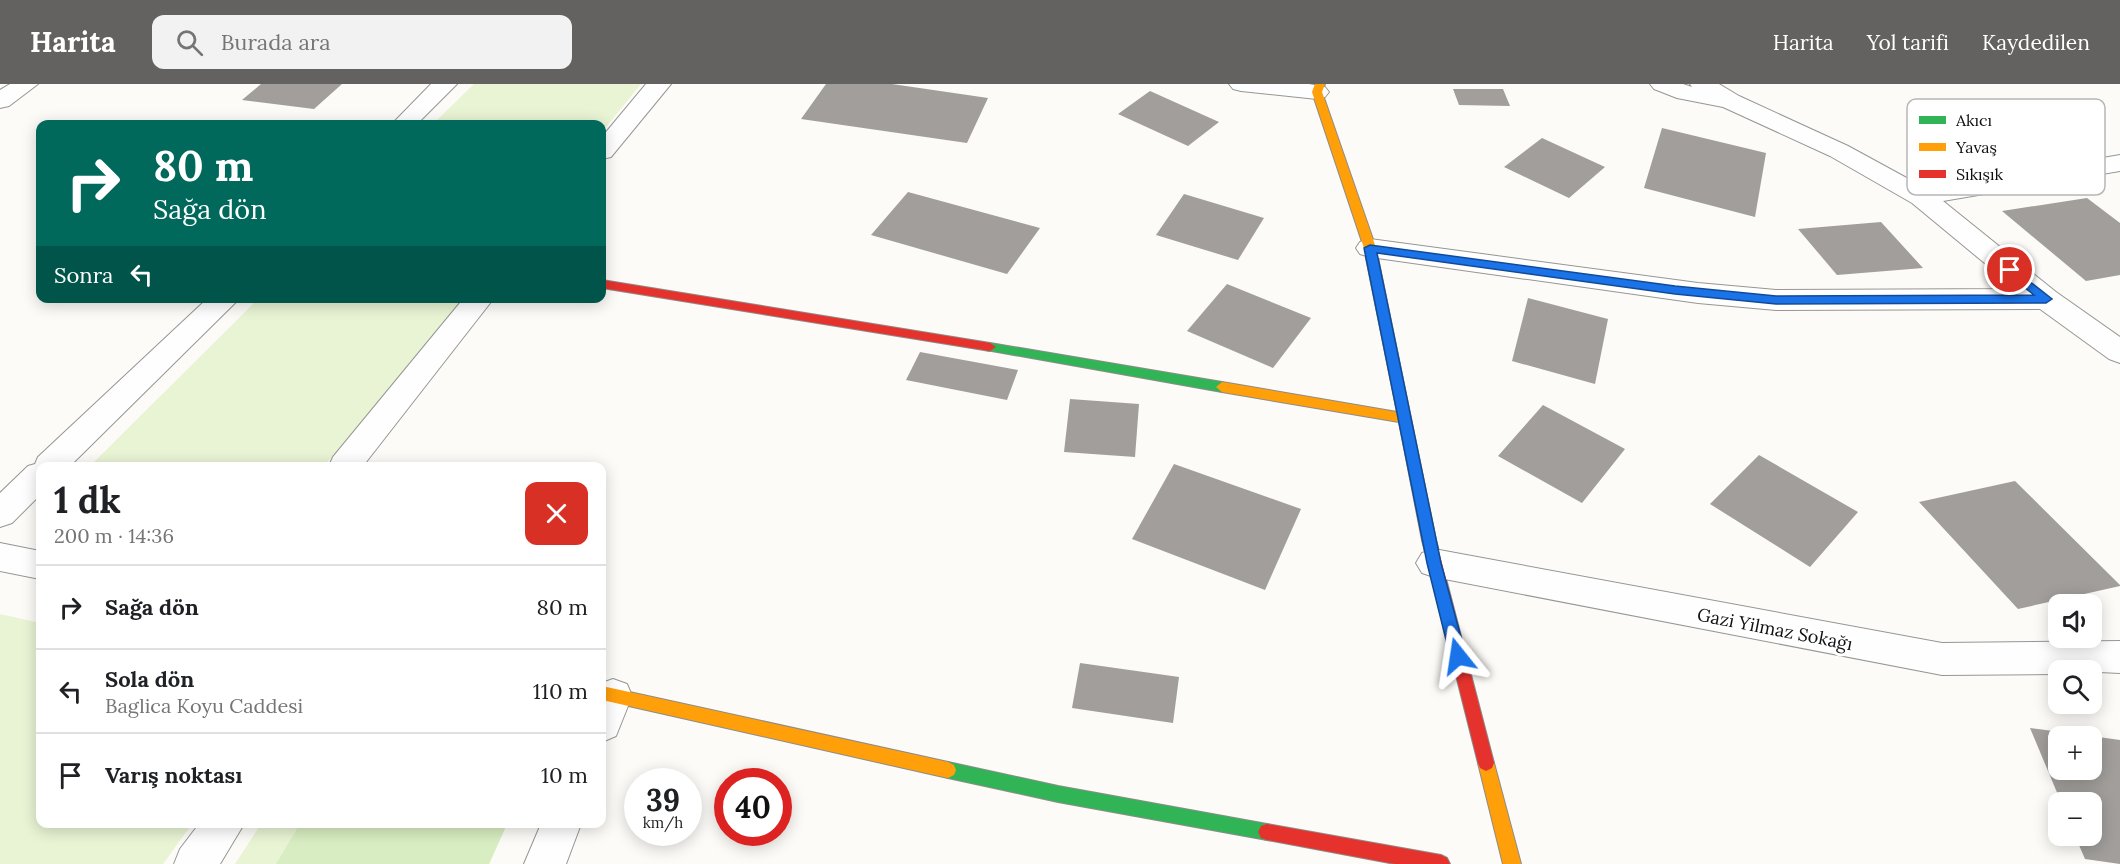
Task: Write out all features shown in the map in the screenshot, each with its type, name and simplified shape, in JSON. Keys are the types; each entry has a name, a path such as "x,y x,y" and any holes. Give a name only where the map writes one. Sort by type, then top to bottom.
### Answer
{"street":[{"path":"0,101 26,84"},
{"path":"408,120 445,84"},
{"path":"606,147 659,84"},
{"path":"1241,84 1318,88 1370,248 1434,563 1512,864"},
{"path":"1662,84 1686,93 1730,101"},
{"path":"1702,84 1730,101 1812,137 1907,189"},
{"path":"2105,166 2120,163"},
{"path":"1917,195 2046,299 2120,352"},
{"path":"1921,197 1933,195"},
{"path":"1370,248 1686,291 1776,300 2046,299"},
{"path":"606,285 897,331 1403,418"},
{"path":"54,462 221,303"},
{"path":"348,462 476,303"},
{"path":"0,514 36,479"},
{"path":"0,557 36,564"},
{"name":"Gazi Yilmaz Sokağı","path":"1434,563 1942,659 2120,657"},
{"path":"606,704 1058,794 1442,864"},
{"path":"195,864 220,828"},
{"path":"545,864 559,828"}],"green space":[{"path":"474,84 641,84 606,127 606,120 437,120"},
{"path":"254,303 461,303 327,462 94,462"},
{"path":"0,614 36,622 36,828 189,828 163,864 0,864"},
{"path":"258,828 505,828 489,864 235,864"},
{"path":"298,828 505,828 489,864 276,864"}],"building":[{"path":"261,84 342,84 314,109 242,100"},
{"path":"826,84 892,84 988,98 967,143 801,119"},
{"path":"1453,89 1503,89 1510,106 1459,105"},
{"path":"1150,91 1219,122 1188,146 1118,114"},
{"path":"1662,128 1766,153 1755,217 1644,188"},
{"path":"1542,138 1605,167 1569,198 1504,167"},
{"path":"908,192 1040,228 1007,274 871,235"},
{"path":"1184,194 1264,218 1238,260 1156,235"},
{"path":"2087,198 2120,223 2120,275 2086,281 2002,211"},
{"path":"1881,222 1923,268 1837,275 1798,229"},
{"path":"1227,284 1311,318 1273,368 1187,331"},
{"path":"1528,298 1608,319 1595,384 1512,361"},
{"path":"920,352 1018,370 1007,400 906,380"},
{"path":"1070,399 1139,404 1135,457 1064,452"},
{"path":"1543,405 1625,449 1582,503 1498,456"},
{"path":"1759,455 1858,512 1810,567 1710,504"},
{"path":"1174,464 1301,509 1265,590 1132,539"},
{"path":"2015,481 2120,586 2085,594 2048,594 2048,602 2018,609 1919,502"},
{"path":"1080,663 1179,677 1173,723 1072,708"},
{"path":"2030,728 2048,730 2048,771"},
{"path":"2102,738 2120,740 2120,864 2085,859 2079,846 2102,846 2102,792 2057,792 2052,780 2102,780"}],"traffic: fast":[{"path":"990,347 1222,387"},
{"path":"948,770 1058,794 1267,832"}],"traffic: slow":[{"path":"1320,84 1317,92 1370,248 1429,540"},
{"path":"1222,387 1403,418"},
{"path":"606,694 948,770"},
{"path":"1486,763 1512,864"}],"traffic: jam":[{"path":"606,285 990,347"},
{"path":"1429,540 1486,763"},
{"path":"1267,832 1441,864"}],"route":[{"path":"1458,656 1434,563 1370,248 1698,293 1776,300 2046,299 2010,270"}]}
